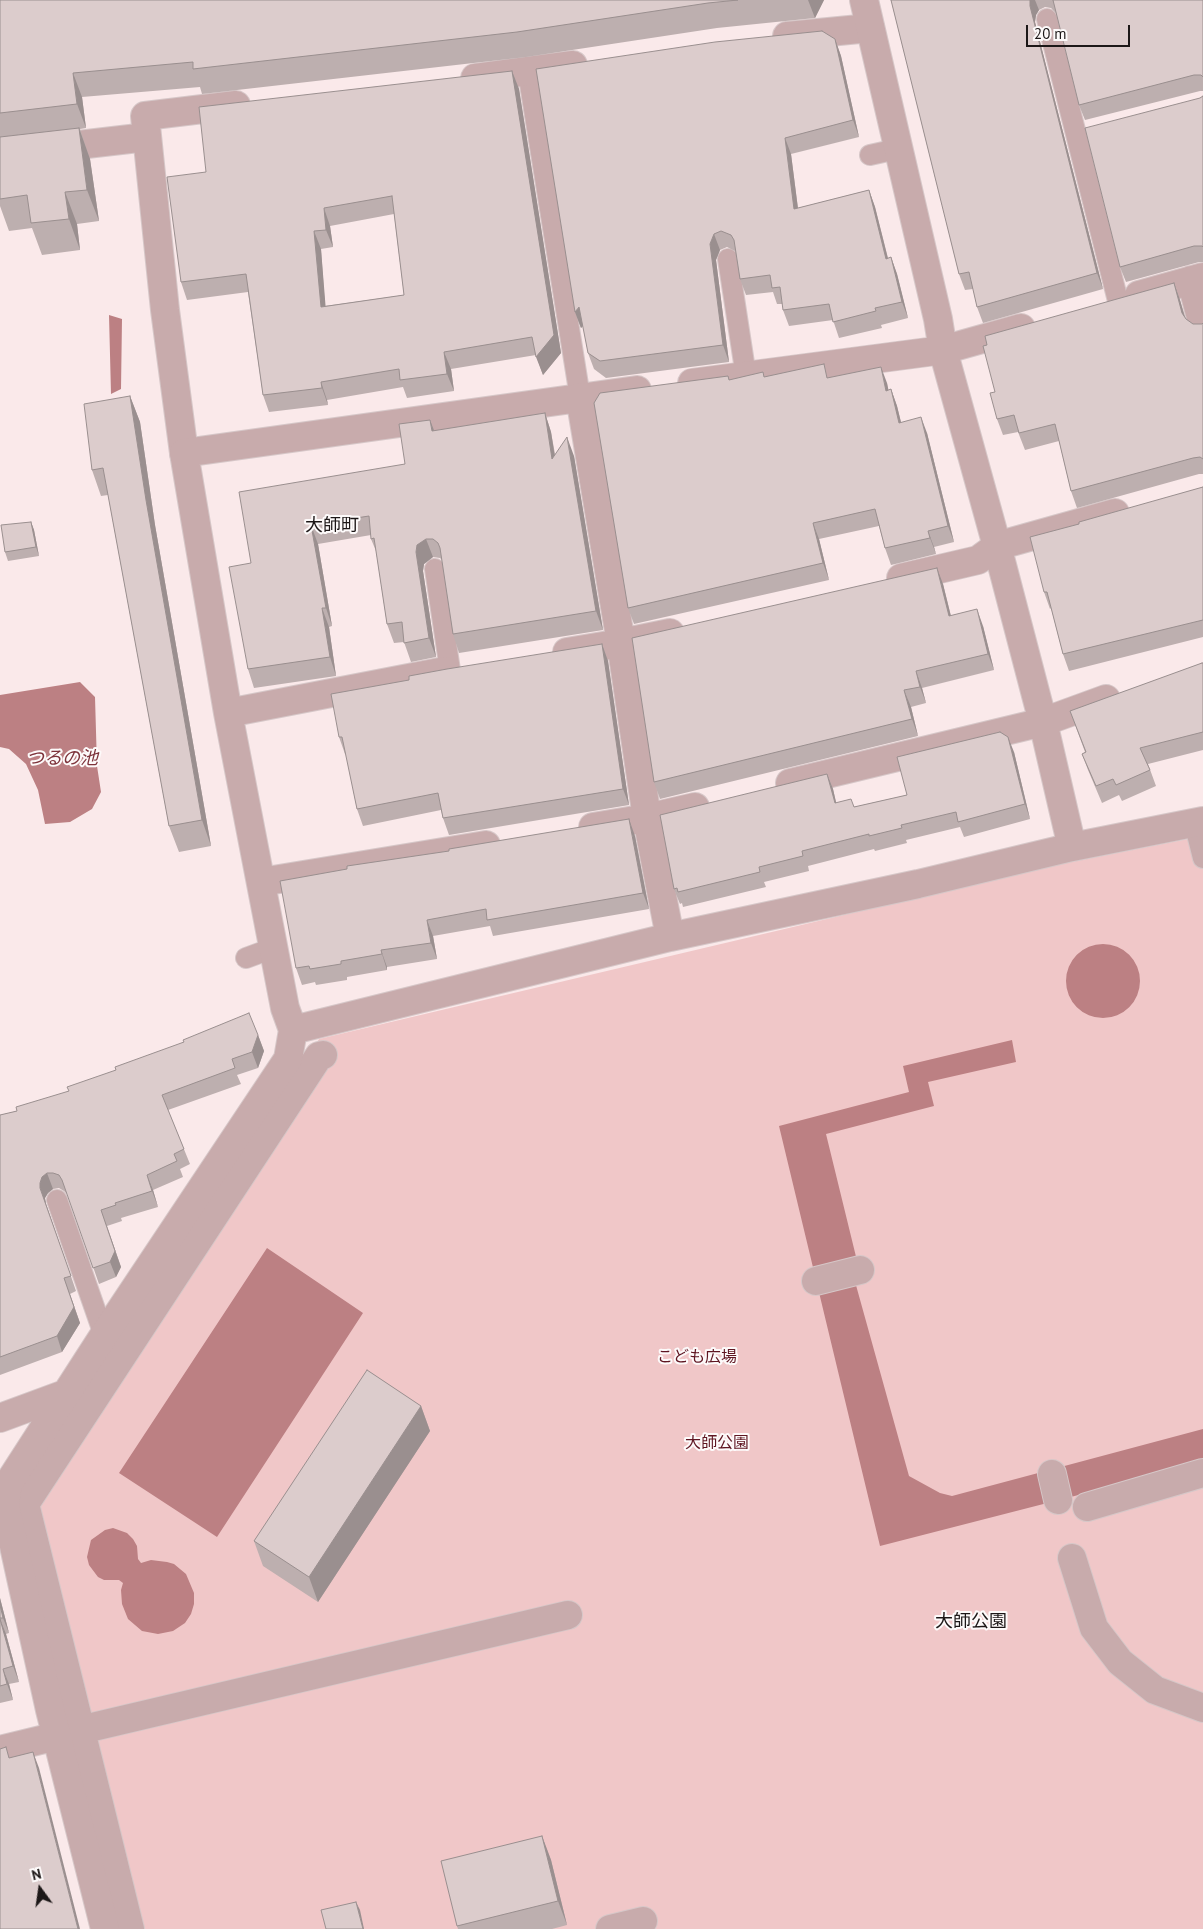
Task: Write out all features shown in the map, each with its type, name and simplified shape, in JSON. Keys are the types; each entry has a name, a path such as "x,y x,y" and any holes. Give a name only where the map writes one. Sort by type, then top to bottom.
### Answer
{"street":[{"path":"864,0 897,149 938,319 943,350 998,546 1043,722 1072,847"},
{"path":"758,39 870,28"},
{"path":"450,81 595,62"},
{"path":"130,1929 69,1733 5,1504 8,1484 65,1394 288,1059 293,1030 285,1008 228,713 184,453 165,310 145,116 263,102"},
{"path":"0,154 147,137"},
{"path":"1090,309 1197,278 1203,325"},
{"path":"184,453 580,397 943,350 1044,322"},
{"path":"580,397 621,643 647,818 670,938"},
{"path":"882,583 978,560 998,546 1139,507"},
{"path":"545,655 621,643 694,627"},
{"path":"228,713 478,666"},
{"path":"762,790 1043,722 1128,691"},
{"path":"570,831 647,818 723,800"},
{"path":"293,1030 670,938 918,884 1072,847 1199,821"},
{"path":"261,882 512,840"},
{"path":"105,1929 25,1504 319,1056 323,1055"},
{"path":"816,1281 860,1270"},
{"path":"0,1418 65,1394"},
{"path":"1087,1507 1203,1472"},
{"path":"1052,1474 1058,1500"},
{"path":"1072,1558 1094,1628 1120,1662 1155,1690 1202,1706"},
{"path":"0,1750 568,1615"},
{"path":"610,1929 643,1921"}],"lane":[{"path":"1046,19 1085,133 1118,301"},
{"path":"528,72 580,397"},
{"path":"870,156 897,149"},
{"path":"728,259 746,376"},
{"path":"435,569 450,670"},
{"path":"1199,821 1203,858"},
{"path":"246,958 273,948"},
{"path":"57,1200 104,1335"}],"green space":[{"name":"大師公園","path":"1203,836 1203,1929 118,1929 14,1494 319,1039 1051,866"}],"water":[{"path":"109,315 122,319 121,389 111,394"},
{"name":"つるの池","path":"80,682 95,697 97,766 101,792 92,809 70,822 45,824 38,790 26,764 9,749 0,747 0,695"},
{"path":"1103,944 1117,947 1129,955 1137,967 1140,981 1137,995 1129,1007 1117,1015 1103,1018 1089,1015 1077,1007 1069,995 1066,981 1069,967 1077,955 1089,947"},
{"path":"1012,1040 1016,1062 928,1082 934,1106 826,1134 860,1273 854,1278 909,1476 940,1493 952,1496 1203,1429 1203,1463 880,1546 779,1126 909,1092 903,1066"},
{"path":"267,1248 363,1313 217,1537 119,1473"},
{"path":"113,1528 127,1533 133,1539 137,1546 138,1559 141,1563 151,1560 167,1562 174,1564 186,1574 194,1593 194,1604 191,1614 185,1623 173,1631 158,1634 142,1631 128,1619 122,1604 121,1590 123,1583 119,1580 104,1580 98,1577 89,1565 87,1557 91,1540 105,1530"}],"building":[{"path":"0,0 738,0 517,32 193,69 193,62 73,73 77,104 0,113"},
{"path":"891,0 1030,0 1097,273 977,307 969,272 959,274"},
{"path":"1053,0 1203,0 1203,77 1201,75 1194,75 1079,105"},
{"path":"822,31 835,39 853,120 785,138 794,209 869,190 886,259 891,257 902,302 875,308 876,311 833,322 829,304 783,310 780,287 772,288 770,275 740,279 734,240 731,235 721,231 714,234 710,244 723,345 600,361 588,353 579,307 575,312 536,69 715,42"},
{"path":"512,71 554,335 536,357 532,337 444,352 447,374 400,380 399,369 321,382 322,388 263,395 246,274 181,282 167,177 206,172 199,107","holes":["392,196 404,295 321,307 314,231 326,230 324,208"]},
{"path":"1203,96 1203,247 1194,246 1120,267 1085,128"},
{"path":"79,128 87,190 65,192 69,219 31,223 27,195 0,199 0,137"},
{"path":"1174,283 1182,313 1186,319 1193,324 1203,323 1203,459 1200,457 1193,458 1071,491 1055,424 1019,433 1014,415 997,419 990,393 995,392 983,346 987,345 985,336"},
{"path":"824,364 827,378 881,367 886,391 891,389 899,423 921,417 948,526 928,531 930,538 885,548 875,509 813,523 823,563 628,608 594,403 600,393 728,376 729,380 763,372 764,377"},
{"path":"130,396 146,500 202,820 169,826 103,468 92,470 84,404"},
{"path":"545,413 552,459 567,437 596,611 453,634 440,548 433,539 426,539 417,545 416,552 429,638 404,643 402,622 387,624 374,538 371,539 369,516 311,525 326,608 322,608 330,657 248,669 229,567 251,563 239,492 405,464 399,424 430,420 432,431"},
{"path":"1203,487 1203,620 1063,654 1030,537"},
{"path":"31,522 36,547 5,552 1,525"},
{"path":"937,568 949,616 977,609 988,654 916,671 920,687 904,690 912,719 654,782 632,638"},
{"path":"602,644 623,789 443,818 438,793 357,809 342,737 339,737 331,694 409,680 409,676"},
{"path":"1203,663 1203,732 1140,748 1150,770 1116,785 1113,779 1096,786 1082,754 1086,752 1070,711"},
{"path":"1000,732 1008,737 1025,804 958,822 956,812 901,825 902,828 869,836 869,834 802,851 803,856 759,867 760,872 678,892 677,888 674,889 660,815 827,774 835,803 851,799 854,807 907,795 897,757"},
{"path":"629,819 643,893 487,920 486,909 427,920 431,943 381,950 382,954 341,961 341,964 310,969 309,966 296,968 280,881 347,869 347,866 449,851 449,849"},
{"path":"249,1013 258,1035 252,1052 232,1059 235,1068 162,1095 184,1149 174,1154 177,1161 147,1175 152,1191 115,1203 116,1205 101,1210 115,1251 110,1262 93,1268 62,1180 59,1175 53,1173 47,1173 42,1177 40,1188 71,1276 64,1278 74,1307 57,1336 0,1357 0,1115 17,1111 16,1107 69,1091 67,1087 116,1070 115,1067 184,1042 183,1040"},
{"path":"367,1370 421,1406 309,1577 254,1541"},
{"path":"0,1605 3,1618 0,1618"},
{"path":"0,1619 13,1666 3,1669 7,1684 0,1686"},
{"path":"6,1747 9,1758 33,1752 78,1929 0,1929 0,1749"},
{"path":"542,1836 558,1901 457,1926 441,1861"},
{"path":"356,1902 363,1929 326,1929 321,1910"}],"district":[{"name":"大師町","path":"332,526"},
{"name":"大師公園","path":"971,1622"}],"park label":[{"name":"こども広場","path":"697,1357"}]}
